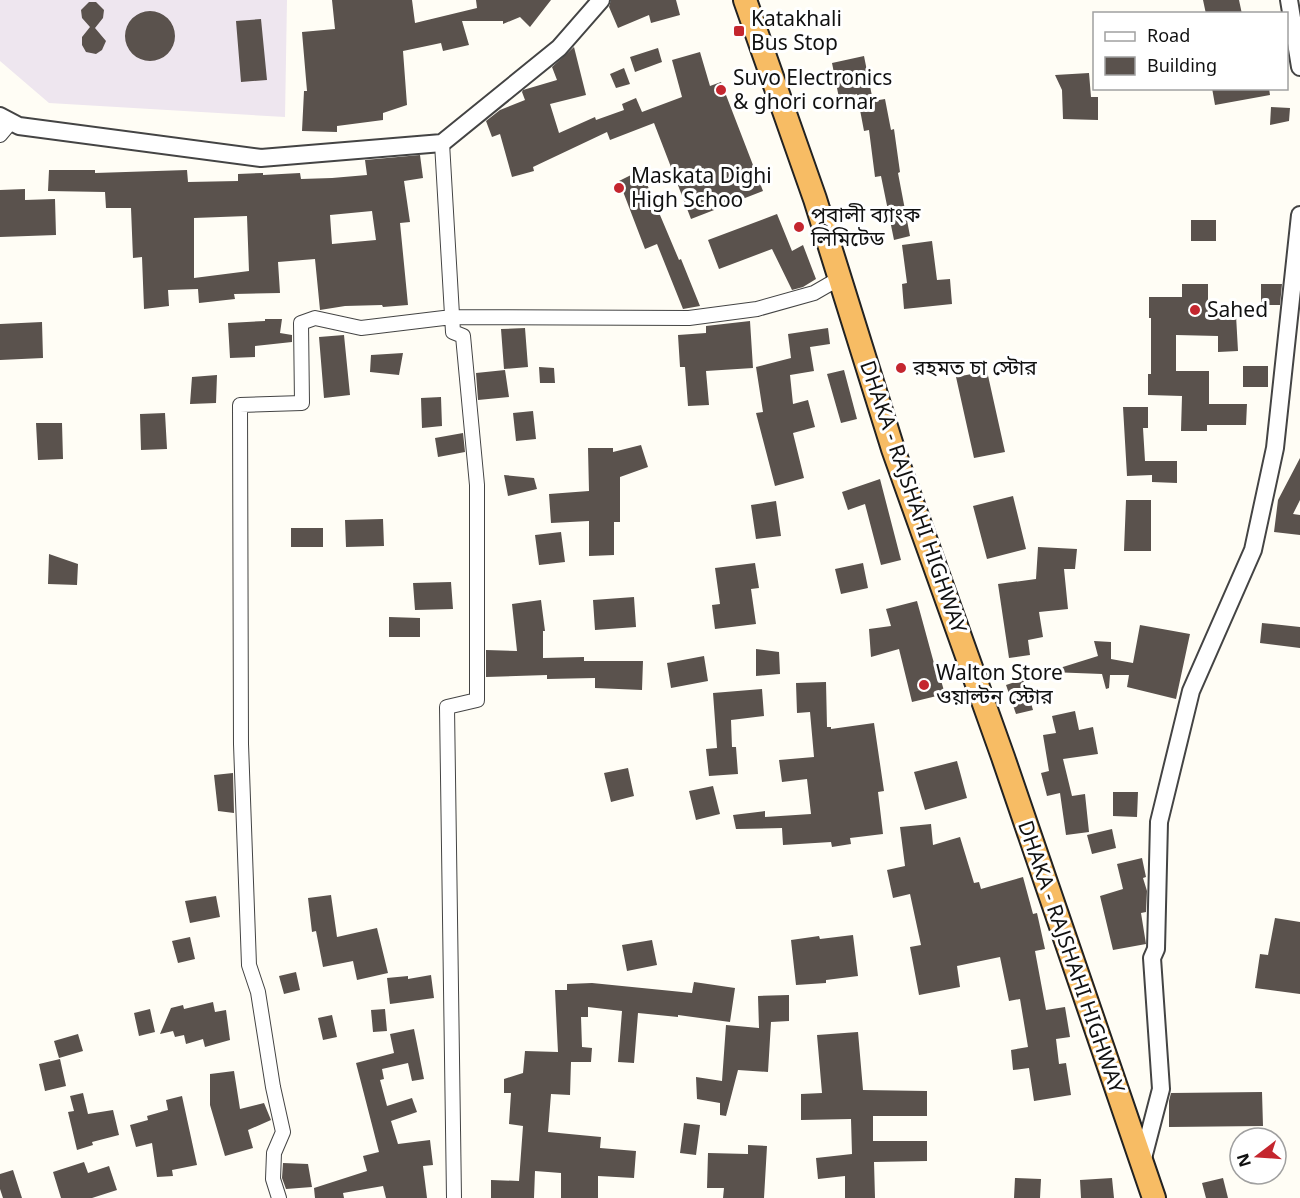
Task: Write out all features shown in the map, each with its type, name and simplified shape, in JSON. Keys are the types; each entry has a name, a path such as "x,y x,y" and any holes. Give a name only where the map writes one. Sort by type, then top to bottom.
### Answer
{"highway":[{"name":"DHAKA - RAJSHAHI HIGHWAY","path":"745,0 815,199 893,449 1003,757 1154,1198"}],"street":[{"path":"0,135 6,119 20,126 261,158 442,143 559,48 601,0"},
{"path":"1288,0 1300,67"},
{"path":"442,143 453,333 463,336 477,485 477,700 447,707 454,1198"},
{"path":"1142,1162 1161,1089 1152,958 1156,949 1159,822 1191,691 1253,550 1275,448 1300,215"},
{"path":"279,1198 273,1179 274,1153 284,1132 273,1087 258,992 249,965 240,744 240,405 302,403 300,323 315,318 361,328 452,317 689,318 757,309 814,293 840,278"}],"shaded area":[{"path":"0,0 287,0 285,117 49,103 0,61"}],"building":[{"path":"332,0 412,0 415,23 477,8 476,0 551,0 530,27 520,17 503,24 503,21 462,21 469,45 443,51 441,43 403,51 407,105 383,113 383,120 337,126 337,132 302,131 304,91 307,91 302,32 335,29"},
{"path":"611,0 676,0 680,15 651,23 649,15 618,28 609,7"},
{"path":"1203,0 1239,0 1242,12 1206,12"},
{"path":"89,2 96,2 104,10 103,18 95,28 106,41 102,50 96,54 86,52 82,45 82,37 90,27 82,18 81,10"},
{"path":"150,11 164,15 171,22 175,36 171,50 164,57 150,61 136,57 129,50 125,36 129,22 136,15"},
{"path":"261,19 267,80 241,82 236,21"},
{"path":"574,47 586,95 550,104 559,133 595,117 596,120 624,110 622,104 636,98 642,112 682,97 672,60 700,52 710,86 721,82 763,191 691,219 654,123 610,140 607,132 533,167 534,171 512,177 500,134 492,137 486,121 500,110 525,100 523,90 557,80 552,67"},
{"path":"658,48 662,62 635,72 630,57"},
{"path":"864,56 873,101 885,99 891,130 894,129 900,172 898,173 910,236 894,240 881,176 875,177 869,130 864,131 857,94 839,98 832,63"},
{"path":"624,68 630,84 616,88 610,74"},
{"path":"1089,73 1091,97 1098,97 1098,120 1063,119 1062,90 1055,75"},
{"path":"1212,90 1269,90 1270,95 1215,105"},
{"path":"1271,107 1290,108 1289,121 1270,125"},
{"path":"420,155 423,178 404,181 410,222 400,223 408,305 345,306 320,310 315,259 278,262 280,293 234,294 235,299 199,303 198,289 168,290 169,306 144,309 142,257 133,258 131,208 106,208 105,192 48,191 49,170 95,170 95,173 187,170 188,182 238,181 238,174 300,173 301,179 367,175 365,160","holes":["372,211 376,240 332,244 330,215","247,216 249,271 194,278 194,218"]},
{"path":"641,170 700,306 683,309 657,244 645,249 619,181"},
{"path":"25,189 25,200 55,199 56,235 0,237 0,190"},
{"path":"777,214 792,251 803,245 816,279 803,287 792,290 772,249 719,269 708,240"},
{"path":"1191,220 1216,220 1216,241 1191,241"},
{"path":"932,241 937,280 950,279 952,304 904,309 902,284 907,283 902,245"},
{"path":"1182,284 1208,284 1208,316 1236,315 1238,351 1218,352 1218,336 1176,335 1176,371 1209,371 1209,404 1247,404 1246,425 1207,425 1207,431 1181,431 1182,396 1148,395 1148,374 1151,374 1149,297 1182,297"},
{"path":"1261,284 1282,284 1280,305 1261,305"},
{"path":"265,319 282,319 280,333 292,335 292,342 255,346 255,357 230,358 228,323 265,321"},
{"path":"750,321 753,368 706,371 709,405 688,406 685,367 680,367 678,335 706,333 706,326"},
{"path":"42,322 43,358 0,360 0,324"},
{"path":"525,328 528,367 504,369 501,329"},
{"path":"828,328 830,344 810,347 814,371 790,375 793,404 808,400 815,427 793,433 804,478 775,486 756,413 763,412 756,367 791,358 788,334"},
{"path":"344,335 350,395 324,398 319,337"},
{"path":"403,353 399,375 370,372 371,355"},
{"path":"1243,366 1268,366 1268,387 1243,387"},
{"path":"539,367 554,368 555,383 540,383"},
{"path":"505,370 509,397 478,400 476,373"},
{"path":"844,370 857,419 841,423 827,374"},
{"path":"987,371 1005,452 974,458 956,377"},
{"path":"217,375 216,403 190,404 192,377"},
{"path":"441,397 442,426 422,428 421,398"},
{"path":"1123,407 1148,407 1148,428 1143,428 1145,461 1177,461 1177,483 1152,482 1152,475 1127,476"},
{"path":"533,411 536,439 516,441 513,413"},
{"path":"165,413 167,449 141,450 140,414"},
{"path":"36,423 62,423 63,459 38,460"},
{"path":"463,433 465,452 438,457 435,438"},
{"path":"641,445 648,467 620,477 620,522 614,522 614,555 589,556 589,521 551,523 549,494 589,491 588,448 613,448 613,452"},
{"path":"1300,458 1300,500 1293,514 1300,515 1300,535 1274,532 1278,500"},
{"path":"504,475 534,478 537,489 508,496"},
{"path":"880,479 901,560 881,565 865,504 848,510 842,492"},
{"path":"1013,496 1026,549 987,559 973,506"},
{"path":"1126,500 1151,500 1151,551 1124,551"},
{"path":"776,501 781,536 756,539 751,505"},
{"path":"383,519 384,546 346,547 345,520"},
{"path":"291,528 323,528 323,547 291,547"},
{"path":"561,532 565,562 539,565 535,535"},
{"path":"1038,547 1077,549 1075,569 1064,569 1068,609 1039,612 1043,637 1028,640 1030,655 1009,658 998,584 1036,579"},
{"path":"49,554 78,564 77,585 48,584"},
{"path":"755,563 759,588 751,589 756,624 715,629 712,605 720,604 715,568"},
{"path":"863,563 868,588 841,594 835,569"},
{"path":"451,582 453,609 415,610 413,583"},
{"path":"634,597 636,627 595,630 593,600"},
{"path":"541,600 545,631 543,631 543,658 584,657 584,661 643,661 642,690 595,688 595,678 547,679 547,675 486,677 486,650 517,651 512,604"},
{"path":"917,601 945,694 912,702 899,649 871,657 869,629 891,626 886,609"},
{"path":"389,617 420,618 420,637 389,637"},
{"path":"1262,623 1300,627 1300,648 1260,643"},
{"path":"1140,625 1190,634 1176,699 1127,687 1129,675 1110,675 1109,688 1106,689 1102,674 1050,672 1098,656 1094,641 1111,642 1111,659 1133,663"},
{"path":"756,649 779,652 780,674 756,676"},
{"path":"704,656 708,681 671,688 667,663"},
{"path":"1024,679 1033,710 1016,714 1006,685"},
{"path":"826,682 827,727 831,729 874,723 884,791 878,792 883,834 850,838 851,844 832,847 831,842 783,845 782,828 736,829 733,815 765,811 765,817 811,814 807,779 782,782 779,760 814,757 810,712 797,713 796,683"},
{"path":"762,689 764,716 731,720 732,747 736,747 738,774 709,776 706,749 717,748 713,693"},
{"path":"1075,711 1079,730 1093,727 1098,754 1063,759 1072,796 1085,794 1089,832 1066,835 1060,793 1047,796 1041,773 1049,771 1043,735 1056,733 1052,716"},
{"path":"957,761 967,798 925,810 914,772"},
{"path":"628,768 634,796 611,802 604,773"},
{"path":"233,773 234,813 218,811 214,775"},
{"path":"713,786 720,814 696,820 689,791"},
{"path":"1113,792 1138,792 1137,817 1113,816"},
{"path":"931,824 933,845 960,837 974,883 979,882 981,889 1023,877 1033,914 1037,913 1045,949 1035,951 1046,1010 1065,1007 1070,1037 1056,1039 1059,1064 1066,1063 1071,1095 1034,1101 1029,1068 1013,1070 1011,1050 1028,1047 1020,999 1009,1001 1000,957 957,966 960,987 919,995 910,947 921,945 910,894 893,898 887,870 905,866 900,827"},
{"path":"1112,829 1116,848 1092,854 1087,835"},
{"path":"1142,858 1146,877 1143,878 1147,891 1146,912 1141,913 1146,944 1113,950 1100,896 1123,889 1117,864"},
{"path":"331,895 337,937 377,928 388,973 357,980 353,961 323,967 316,931 312,932 308,898"},
{"path":"216,896 220,917 190,923 185,901"},
{"path":"1275,918 1300,922 1300,994 1255,988 1260,954 1268,955"},
{"path":"853,935 858,976 826,980 826,983 796,985 791,940"},
{"path":"190,937 195,959 178,963 172,941"},
{"path":"652,940 657,965 627,971 622,945"},
{"path":"296,972 300,990 284,994 279,976"},
{"path":"431,975 434,998 390,1004 387,978 408,976 408,979"},
{"path":"694,982 735,988 730,1022 678,1015 678,1017 638,1013 634,1063 618,1062 622,1011 588,1007 588,1017 581,1017 582,1047 592,1048 591,1062 571,1062 570,1095 551,1094 548,1132 601,1137 600,1148 636,1151 634,1178 598,1176 598,1198 561,1198 561,1173 535,1171 534,1198 491,1198 491,1180 519,1181 523,1126 509,1124 511,1093 504,1093 504,1079 523,1073 525,1051 558,1052 555,990 567,990 567,984 592,983 692,993"},
{"path":"789,995 789,1021 771,1022 768,1072 738,1070 726,1116 720,1115 720,1103 697,1099 696,1077 722,1081 726,1025 759,1028 758,996"},
{"path":"213,1002 215,1012 226,1010 230,1040 205,1047 203,1039 186,1044 184,1035 175,1037 173,1031 160,1034 171,1008 183,1005 184,1009"},
{"path":"150,1009 155,1032 139,1036 134,1013"},
{"path":"385,1009 387,1031 373,1032 371,1010"},
{"path":"332,1015 337,1037 323,1040 318,1018"},
{"path":"414,1029 424,1079 412,1081 408,1063 382,1069 384,1079 380,1080 387,1106 412,1098 417,1112 391,1121 398,1144 430,1140 433,1165 423,1166 427,1198 386,1198 383,1186 343,1193 344,1198 315,1198 314,1188 367,1171 363,1156 379,1152 356,1063 394,1053 390,1034"},
{"path":"858,1032 863,1090 927,1091 927,1116 873,1116 873,1141 927,1141 927,1161 874,1162 875,1198 845,1198 845,1176 818,1179 816,1158 852,1154 851,1119 801,1120 801,1094 822,1093 817,1035"},
{"path":"78,1034 83,1051 59,1058 54,1041"},
{"path":"60,1059 66,1086 45,1091 39,1064"},
{"path":"234,1071 240,1109 264,1103 271,1120 248,1130 253,1148 225,1156 210,1105 210,1074"},
{"path":"1262,1092 1263,1126 1169,1127 1171,1093"},
{"path":"83,1093 88,1114 113,1110 119,1135 92,1142 93,1145 77,1150 68,1112 74,1111 70,1096"},
{"path":"182,1096 197,1165 172,1170 173,1176 157,1177 152,1143 136,1147 130,1125 148,1120 147,1116 168,1110 166,1100"},
{"path":"684,1123 700,1125 696,1155 680,1153"},
{"path":"748,1145 767,1146 764,1198 723,1198 724,1188 707,1188 708,1153 748,1154"},
{"path":"84,1162 88,1173 109,1166 117,1190 92,1198 61,1198 53,1172"},
{"path":"283,1163 308,1164 312,1187 286,1189 282,1178"},
{"path":"13,1170 22,1198 3,1198 0,1189 0,1174"},
{"path":"1015,1178 1041,1179 1040,1198 1014,1198"},
{"path":"1112,1178 1114,1198 1081,1198 1080,1180"},
{"path":"1223,1178 1228,1198 1206,1198 1202,1183"}],"place":[{"name":"Katakhali Bus Stop","path":"739,31"},
{"name":"Suvo Electronics & ghori cornar","path":"721,90"},
{"name":"Maskata Dighi High Schoo","path":"619,188"},
{"name":"পূবালী ব্যাংক লিমিটেড","path":"799,227"},
{"name":"Sahed","path":"1195,310"},
{"name":"রহমত চা স্টোর","path":"901,368"},
{"name":"Walton Store ওয়াল্টন স্টোর","path":"924,685"}]}
